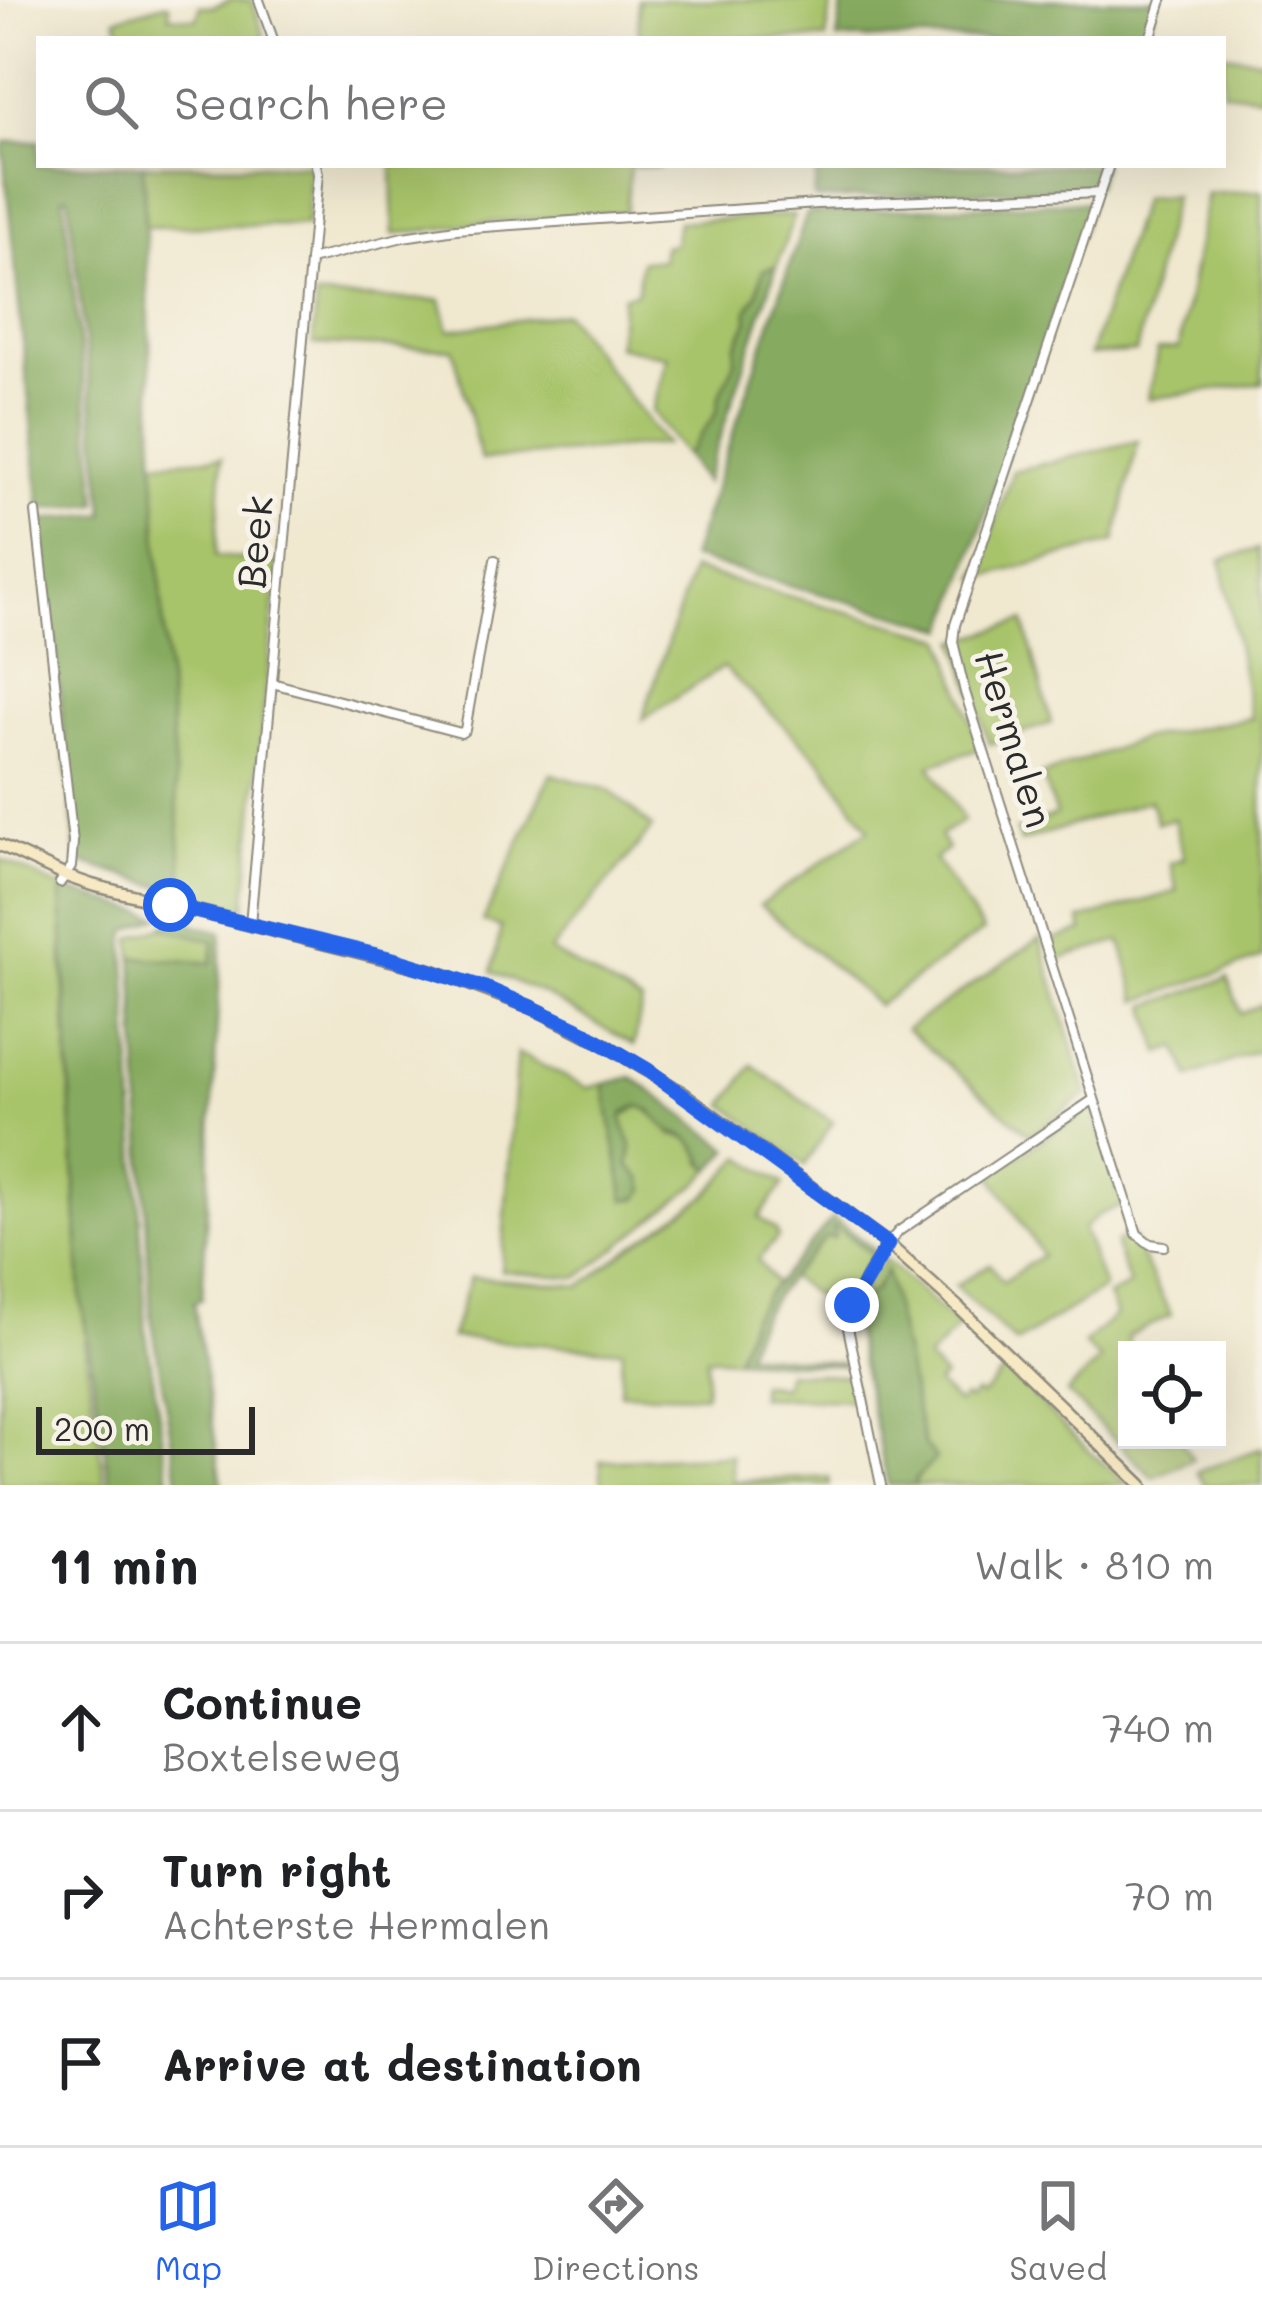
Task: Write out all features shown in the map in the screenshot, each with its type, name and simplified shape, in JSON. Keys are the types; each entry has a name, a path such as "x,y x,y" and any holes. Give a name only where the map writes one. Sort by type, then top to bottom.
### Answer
{"main road":[{"path":"0,845 63,879 434,971 576,1028 682,1093 888,1244 1142,1485"}],"street":[{"path":"259,0 272,36"},
{"path":"1151,36 1162,0"},
{"name":"Beek","path":"250,924 317,168"},
{"name":"Hermalen","path":"1108,168 953,642 1137,1234 1150,1244 1164,1246"},
{"path":"310,260 403,236 456,230 817,204 1100,193"},
{"path":"35,512 73,842 71,867 63,879"},
{"path":"272,683 461,733 495,560"},
{"path":"881,1485 848,1328 852,1305 899,1231 1093,1100"}],"green space":[{"path":"231,0 252,0 264,36 121,36 116,18 165,4 169,16 197,19 200,6"},
{"path":"638,0 832,0 826,36 639,36"},
{"path":"843,0 1157,0 1146,36 837,36"},
{"path":"1226,54 1262,59 1262,96 1226,92"},
{"path":"36,141 36,168 143,168 158,552 184,894 77,861 42,523 105,514 68,196 63,197 98,504 40,509 5,142"},
{"path":"143,168 310,168 307,225 145,227"},
{"path":"392,168 630,168 626,212 394,234"},
{"path":"818,168 1102,168 1096,187 814,197"},
{"path":"1262,191 1262,383 1148,399 1158,350 1179,348 1207,194"},
{"path":"1174,196 1136,352 1090,355 1142,198"},
{"path":"1091,203 947,629 691,558 808,213"},
{"path":"792,215 777,266 764,270 748,309 748,322 736,345 735,362 717,412 686,456 652,411 668,357 617,346 623,296 637,292 641,261 663,260 663,246 674,244 678,222"},
{"path":"777,266 705,483 686,456 717,412 763,270"},
{"path":"316,297 441,300 449,330 565,313 665,444 481,460 453,349 313,344"},
{"path":"1138,441 1115,542 976,579 1013,471"},
{"path":"222,457 216,556 278,562 245,908 184,894 158,552 154,462"},
{"path":"1258,549 1262,577 1262,958 1138,1001 1121,941 1056,960 1050,941 1083,931 1080,920 1177,891 1170,863 1184,858 1174,819 1157,823 1150,800 1020,842 1017,831 1056,815 1042,775 1144,738 1251,718 1221,560"},
{"path":"692,570 944,638 980,749 930,765 964,820 940,836 948,849 935,859 983,931 878,1005 760,905 869,829 821,761 723,667 642,720"},
{"path":"1024,621 1051,723 989,744 957,641"},
{"path":"551,774 609,790 653,828 550,951 642,1003 634,1045 544,994 492,972 501,927 483,921"},
{"path":"0,859 64,889 63,962 84,1342 105,1485 0,1485"},
{"path":"64,889 160,917 127,931 125,944 146,1333 170,1485 110,1485 81,1298"},
{"path":"173,919 222,932 202,1299 194,1302 222,1485 179,1485 151,1316 133,957 212,963 214,941 162,927"},
{"path":"162,927 214,940 213,963 133,957 132,938"},
{"path":"1040,939 1087,1094 1030,1135 906,1029"},
{"path":"1228,978 1241,1014 1262,1004 1262,1049 1190,1077 1177,1047 1160,1053 1147,1006"},
{"path":"517,1053 588,1088 604,1084 619,1166 642,1179 629,1165 631,1153 622,1117 645,1106 672,1135 689,1139 711,1170 578,1278 501,1271"},
{"path":"752,1065 833,1122 805,1165 725,1105"},
{"path":"632,1077 730,1149 711,1170 691,1141 669,1131 638,1106 624,1113 622,1121 632,1145 629,1165 645,1189 639,1198 625,1200 604,1084"},
{"path":"1088,1108 1093,1110 1123,1205 1098,1215 1083,1229 1104,1288 1016,1343 955,1286 990,1264 1003,1282 1042,1255 991,1175"},
{"path":"742,1157 784,1184 759,1217 778,1237 758,1260 775,1283 751,1318 736,1359 707,1357 705,1395 620,1393 622,1350 451,1338 470,1277 581,1286 705,1197"},
{"path":"833,1218 870,1246 872,1254 835,1226 834,1238 826,1237 768,1305 746,1353 847,1364 736,1359 751,1318 767,1294"},
{"path":"835,1226 872,1254 840,1312 789,1277"},
{"path":"1131,1236 1171,1315 1127,1337 1128,1341 1118,1341 1118,1443 1067,1393 1100,1360 1084,1344 1116,1315 1108,1296 1130,1285 1116,1242"},
{"path":"884,1259 959,1326 927,1360 944,1377 937,1384 957,1403 976,1393 981,1396 1006,1370 1129,1485 916,1485 936,1458 924,1445 886,1271 853,1325 854,1316 859,1299"},
{"path":"886,1269 924,1445 936,1458 915,1480 916,1485 888,1485 853,1325"},
{"path":"787,1372 850,1376 856,1400 759,1397 760,1383 783,1387"},
{"path":"1262,1448 1262,1485 1205,1485 1197,1472"},
{"path":"1124,1449 1186,1449 1193,1459 1153,1477"},
{"path":"731,1455 733,1481 829,1477 830,1485 602,1485 600,1461"}],"route":[{"path":"170,905 434,971 533,1008 606,1045 682,1093 888,1244 852,1305"}]}
